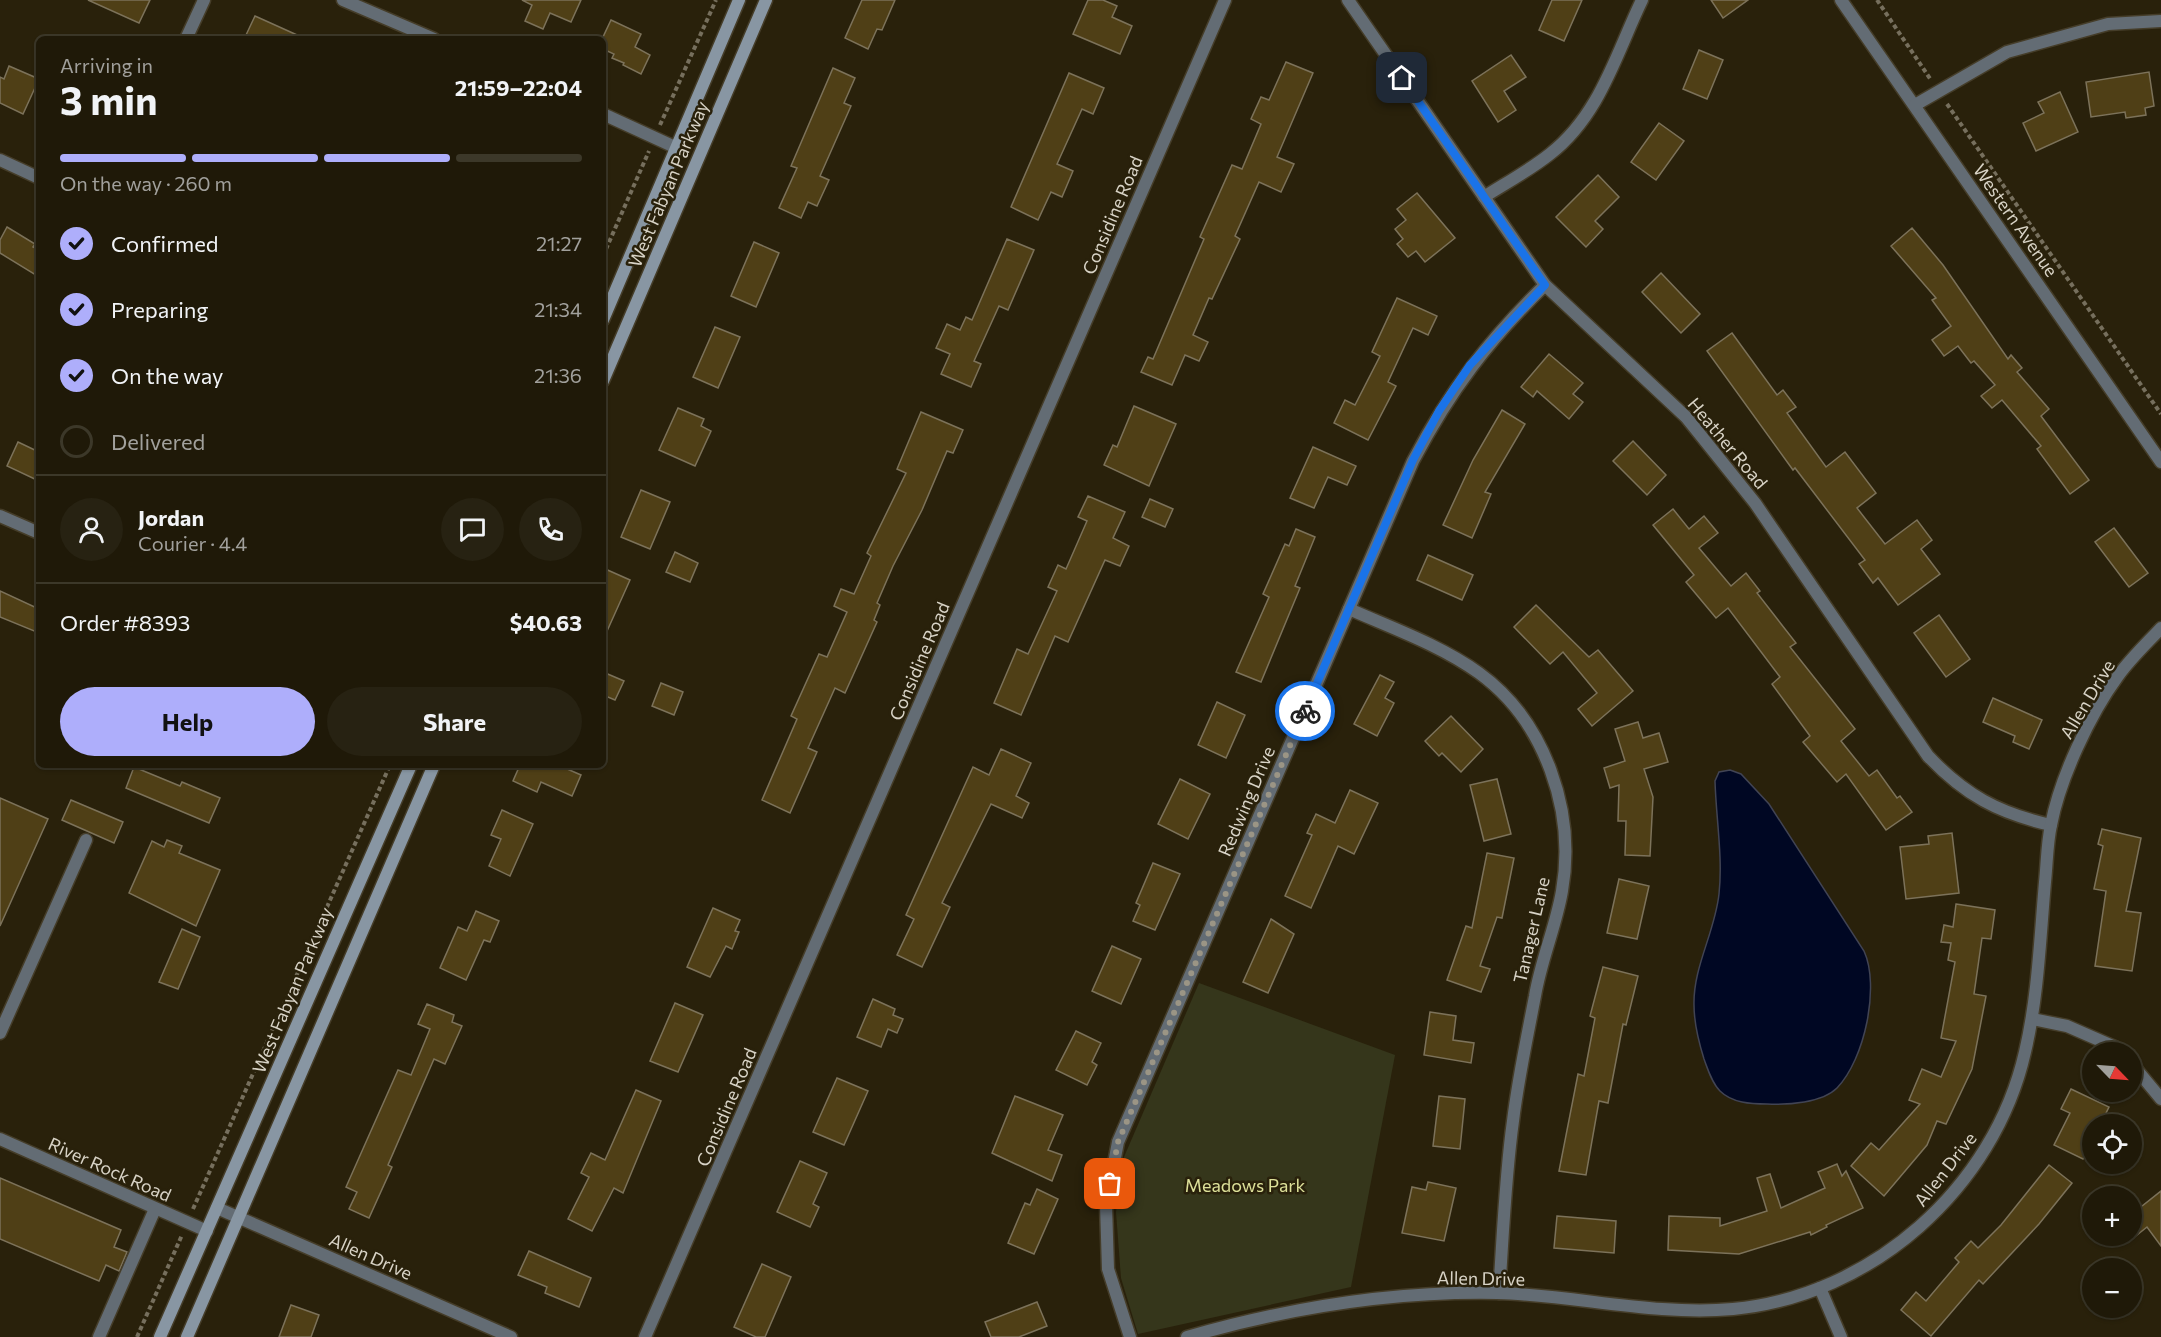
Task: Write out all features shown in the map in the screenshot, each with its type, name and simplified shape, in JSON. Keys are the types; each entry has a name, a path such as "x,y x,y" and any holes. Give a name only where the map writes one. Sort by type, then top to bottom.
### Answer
{"main road":[{"name":"West Fabyan Parkway","path":"606,313 739,0"},
{"name":"West Fabyan Parkway","path":"606,374 766,0"},
{"name":"West Fabyan Parkway","path":"160,1337 410,768"},
{"path":"186,1337 433,768"}],"street":[{"path":"187,36 204,0"},
{"path":"343,0 427,36"},
{"name":"Considine Road","path":"645,1337 1226,0"},
{"name":"Heather Road","path":"1348,0 1545,285 1686,417 1755,503 1928,756 1948,777 1994,808 2051,825"},
{"path":"1484,197 1551,153 1578,126 1611,74 1642,0"},
{"name":"Western Avenue","path":"1842,0 2161,462"},
{"path":"1915,105 2007,52 2108,24 2161,21"},
{"path":"606,115 677,148"},
{"path":"0,160 36,177"},
{"name":"Redwing Drive","path":"1130,1337 1108,1269 1106,1205 1118,1142 1413,460 1439,411 1470,365 1545,285"},
{"path":"0,516 36,532"},
{"name":"Tanager Lane","path":"1349,609 1417,639 1478,672 1505,694 1526,721 1544,752 1557,785 1564,828 1562,890 1535,992 1512,1122 1499,1293"},
{"name":"Allen Drive","path":"1187,1337 1252,1318 1378,1297 1499,1293 1661,1308 1731,1309 1776,1302 1820,1288 1874,1262 1934,1216 1987,1149 2019,1079 2032,1019 2051,825 2077,747 2118,676 2161,628"},
{"path":"0,1033 86,840"},
{"path":"2032,1019 2067,1026 2104,1042"},
{"path":"2142,1076 2161,1099"},
{"name":"River Rock Road","path":"0,1139 207,1231"},
{"name":"Allen Drive","path":"217,1208 511,1337"},
{"path":"99,1337 155,1209"},
{"path":"1820,1288 1841,1337"}],"path":[{"path":"1877,0 2161,414"},
{"path":"136,1337 389,768"}],"green space":[{"name":"Meadows Park","path":"1199,983 1395,1055 1351,1287 1138,1334 1121,1278 1116,1212 1124,1157"}],"water":[{"path":"1730,770 1741,774 1769,804 1864,951 1869,966 1870,1002 1867,1022 1855,1059 1837,1088 1814,1100 1761,1104 1730,1098 1715,1084 1700,1046 1695,1018 1695,991 1700,963 1717,908 1720,880 1715,781 1719,772"}],"building":[{"path":"88,0 150,0 139,23"},
{"path":"522,0 581,0 571,22 550,13 543,29 525,21 532,5"},
{"path":"862,0 895,0 882,30 877,29 868,49 845,38"},
{"path":"1088,0 1103,0 1117,6 1112,17 1132,26 1120,54 1073,34"},
{"path":"1552,0 1582,0 1564,41 1539,30"},
{"path":"1711,0 1748,0 1723,18"},
{"path":"255,16 299,36 248,36 246,35"},
{"path":"611,20 641,34 635,47 650,55 641,74 612,58 614,54 606,50 606,36 603,36"},
{"path":"1699,50 1723,60 1707,99 1683,89"},
{"path":"1511,55 1526,77 1504,91 1516,110 1498,122 1472,81"},
{"path":"1286,62 1313,73 1277,157 1294,164 1281,192 1259,182 1235,236 1240,239 1212,299 1209,298 1193,335 1208,342 1199,361 1185,355 1172,385 1141,372 1148,357 1153,359 1204,239 1200,237 1232,165 1242,169 1261,124 1251,119 1261,97 1269,100"},
{"path":"9,66 36,78 36,86 23,114 0,103 0,77 4,79"},
{"path":"833,68 855,78 844,103 851,106 820,176 829,180 817,206 808,202 801,218 779,208 797,168 791,166"},
{"path":"2149,72 2154,106 2145,108 2146,115 2126,118 2125,112 2091,117 2086,82"},
{"path":"1069,73 1104,88 1093,114 1082,109 1057,164 1073,171 1062,197 1051,192 1038,220 1011,207"},
{"path":"2060,92 2078,132 2036,151 2023,123 2044,113 2038,102"},
{"path":"1659,123 1684,141 1656,180 1631,162"},
{"path":"1598,175 1619,197 1595,221 1603,229 1586,247 1556,217"},
{"path":"1417,193 1455,238 1425,262 1416,251 1408,257 1397,244 1403,239 1395,229 1406,220 1397,209"},
{"path":"7,227 35,244 33,247 36,248 36,275 0,253 0,240"},
{"path":"1912,228 1943,265 2008,359 2011,355 2022,368 2017,372 2049,409 2041,416 2089,480 2070,494 2037,449 2041,446 2002,400 1992,408 1981,396 1995,385 1974,361 1971,363 1958,346 1944,356 1932,340 1951,326 1932,300 1936,298 1891,246"},
{"path":"1007,239 1034,250 1008,310 999,306 974,361 981,364 971,387 941,374 950,354 936,348 947,324 960,330 966,317 972,320"},
{"path":"754,242 779,253 756,307 731,296"},
{"path":"1661,273 1700,314 1681,333 1642,292"},
{"path":"1397,298 1437,316 1428,335 1413,328 1388,382 1396,386 1368,440 1334,423 1345,400 1355,405 1380,356 1372,352"},
{"path":"715,327 740,337 718,388 693,377"},
{"path":"1732,333 1777,395 1783,390 1796,407 1787,413 1826,467 1845,452 1876,493 1857,508 1885,544 1917,520 1932,540 1921,549 1940,574 1898,605 1878,578 1873,583 1859,564 1865,560 1795,468 1793,470 1707,351"},
{"path":"1549,354 1583,383 1573,394 1583,402 1569,419 1537,391 1533,397 1521,387"},
{"path":"1134,406 1176,424 1149,486 1104,465 1113,445 1117,447"},
{"path":"678,408 704,419 701,426 711,431 695,466 659,450"},
{"path":"1502,410 1525,424 1485,492 1491,494 1472,538 1443,525 1473,460"},
{"path":"921,412 963,430 953,453 947,451 922,510 893,566 877,603 880,605 874,620 877,622 845,693 835,688 808,748 817,752 790,813 762,800 797,719 791,716 819,654 827,657 847,612 834,606 841,589 854,594 871,556 867,553 906,473 897,469"},
{"path":"1633,441 1666,475 1647,495 1613,461"},
{"path":"18,442 36,451 36,480 7,466"},
{"path":"1313,447 1356,466 1347,485 1328,477 1314,508 1290,498"},
{"path":"641,490 670,502 650,549 621,537"},
{"path":"1088,496 1125,512 1113,538 1129,546 1120,566 1105,560 1068,642 1055,636 1021,715 994,703 1017,649 1028,654 1057,591 1048,587 1058,565 1066,569 1087,521 1078,517"},
{"path":"1150,499 1173,509 1165,527 1142,517"},
{"path":"1673,509 1689,529 1704,516 1718,533 1699,548 1731,586 1746,573 1760,591 1757,593 1796,643 1790,647 1855,729 1841,741 1869,776 1877,770 1897,798 1900,796 1912,812 1886,830 1846,774 1837,782 1803,742 1810,736 1772,684 1780,677 1728,608 1716,618 1686,582 1694,575 1653,525"},
{"path":"2114,528 2148,573 2129,587 2095,542"},
{"path":"1296,529 1315,537 1295,586 1300,588 1261,682 1236,672 1269,597 1263,594 1285,544 1289,546"},
{"path":"675,552 698,563 690,582 666,572"},
{"path":"1428,555 1473,575 1462,600 1417,580"},
{"path":"606,569 630,580 606,633"},
{"path":"0,591 36,608 36,632 0,617"},
{"path":"1536,605 1589,657 1598,650 1633,691 1592,726 1578,709 1597,693 1563,652 1550,664 1514,627"},
{"path":"1939,615 1970,659 1946,677 1914,633"},
{"path":"606,673 624,681 615,700 606,696"},
{"path":"1380,675 1394,682 1385,698 1394,703 1377,736 1354,724"},
{"path":"661,683 683,692 674,715 652,706"},
{"path":"1993,698 2042,720 2029,749 2013,742 2015,736 1983,722"},
{"path":"1217,702 1245,715 1226,758 1198,745"},
{"path":"1451,716 1483,749 1461,772 1442,753 1439,756 1425,741"},
{"path":"1638,722 1643,738 1659,733 1668,762 1644,769 1653,797 1650,856 1625,855 1626,821 1618,821 1619,785 1610,788 1604,768 1625,761 1615,729"},
{"path":"1001,749 1031,763 1016,796 1029,803 1022,818 991,804 942,903 950,907 922,967 897,955 914,919 906,915 973,767 989,775"},
{"path":"134,768 136,768 180,786 182,782 220,798 209,823 126,788"},
{"path":"519,768 565,768 581,775 572,796 541,782 537,792 513,781"},
{"path":"1180,779 1210,794 1188,839 1158,824"},
{"path":"1497,779 1511,834 1484,841 1470,785"},
{"path":"1350,790 1378,803 1354,854 1338,846 1311,908 1285,896 1312,835 1307,833 1316,814 1335,823"},
{"path":"0,798 48,819 0,926"},
{"path":"71,800 123,822 114,843 62,820"},
{"path":"502,810 533,824 510,876 489,866 501,839 491,835"},
{"path":"2102,829 2141,838 2126,911 2141,913 2132,971 2095,966 2106,891 2094,889 2103,846 2098,844"},
{"path":"1952,833 1959,893 1906,899 1900,847 1929,844 1928,836"},
{"path":"167,840 182,846 179,853 220,870 196,926 129,893 152,841 164,847"},
{"path":"1487,853 1514,858 1502,918 1497,917 1480,966 1490,969 1481,992 1447,980 1466,926 1472,928"},
{"path":"1153,863 1180,874 1155,930 1133,921 1140,905 1136,903"},
{"path":"1619,879 1649,886 1637,939 1607,933"},
{"path":"1956,904 1995,910 1991,939 1982,938 1974,994 1986,996 1972,1069 1946,1124 1937,1121 1927,1145 1884,1196 1851,1166 1871,1143 1879,1150 1920,1104 1909,1100 1922,1069 1941,1077 1956,1041 1941,1038 1955,962 1948,960 1951,943 1941,942 1944,925 1953,927"},
{"path":"713,908 740,920 735,931 739,932 732,949 726,946 710,977 687,967"},
{"path":"476,911 499,921 490,942 484,940 466,980 440,968 458,927 467,931"},
{"path":"1271,919 1294,934 1268,993 1243,982"},
{"path":"182,929 200,937 178,989 159,982"},
{"path":"1112,946 1141,959 1121,1004 1092,991"},
{"path":"1603,967 1638,976 1626,1025 1623,1024 1608,1103 1599,1101 1586,1175 1559,1171 1578,1074 1584,1076 1595,1018 1590,1016"},
{"path":"873,999 895,1009 893,1015 903,1019 897,1033 888,1029 881,1047 857,1037"},
{"path":"675,1003 703,1015 678,1072 650,1061"},
{"path":"427,1004 454,1015 452,1022 462,1026 445,1064 434,1059 388,1165 392,1167 369,1218 349,1209 357,1192 346,1187 398,1070 411,1075 430,1029 418,1024"},
{"path":"1430,1012 1456,1016 1453,1040 1474,1043 1471,1063 1424,1055"},
{"path":"1076,1031 1101,1043 1092,1062 1097,1065 1087,1085 1056,1070"},
{"path":"837,1078 868,1091 844,1145 813,1132"},
{"path":"2071,1089 2082,1094 2082,1102 2098,1102 2109,1107 2106,1114 2082,1114 2082,1159 2054,1145 2070,1113 2061,1109"},
{"path":"636,1090 661,1101 623,1193 614,1188 592,1231 568,1219 589,1177 581,1173 591,1153 605,1160"},
{"path":"1015,1096 1063,1115 1048,1150 1062,1155 1052,1181 992,1153"},
{"path":"1439,1096 1465,1099 1460,1149 1433,1146"},
{"path":"800,1161 827,1173 813,1204 819,1207 810,1227 777,1212"},
{"path":"1837,1164 1842,1176 1846,1171 1863,1208 1826,1225 1827,1227 1811,1235 1810,1232 1739,1254 1668,1250 1669,1216 1720,1218 1720,1226 1767,1211 1757,1178 1770,1174 1781,1208 1825,1188 1818,1172"},
{"path":"2049,1165 2072,1183 2039,1224 1983,1284 1979,1280 1931,1336 1901,1310 1916,1292 1926,1301 1959,1262 1955,1258 1971,1241 1978,1248 2001,1225"},
{"path":"0,1178 121,1230 114,1247 127,1252 119,1271 106,1265 99,1281 0,1239"},
{"path":"1428,1182 1456,1188 1444,1241 1402,1233 1412,1187 1426,1190"},
{"path":"1037,1189 1058,1199 1034,1254 1008,1243 1025,1203 1030,1205"},
{"path":"2161,1191 2161,1246 2147,1227 2142,1231 2142,1206"},
{"path":"1557,1216 1616,1221 1614,1253 1554,1248"},
{"path":"529,1251 591,1278 579,1307 545,1293 547,1287 518,1275"},
{"path":"762,1264 791,1277 765,1337 756,1337 734,1327"},
{"path":"1037,1302 1047,1326 1019,1337 991,1337 985,1322"},
{"path":"291,1305 319,1315 311,1337 279,1337"}],"way so far":[{"path":"1110,1184 1118,1142 1305,711"}],"route":[{"path":"1305,711 1413,460 1439,411 1470,365 1545,285 1402,78"}]}
